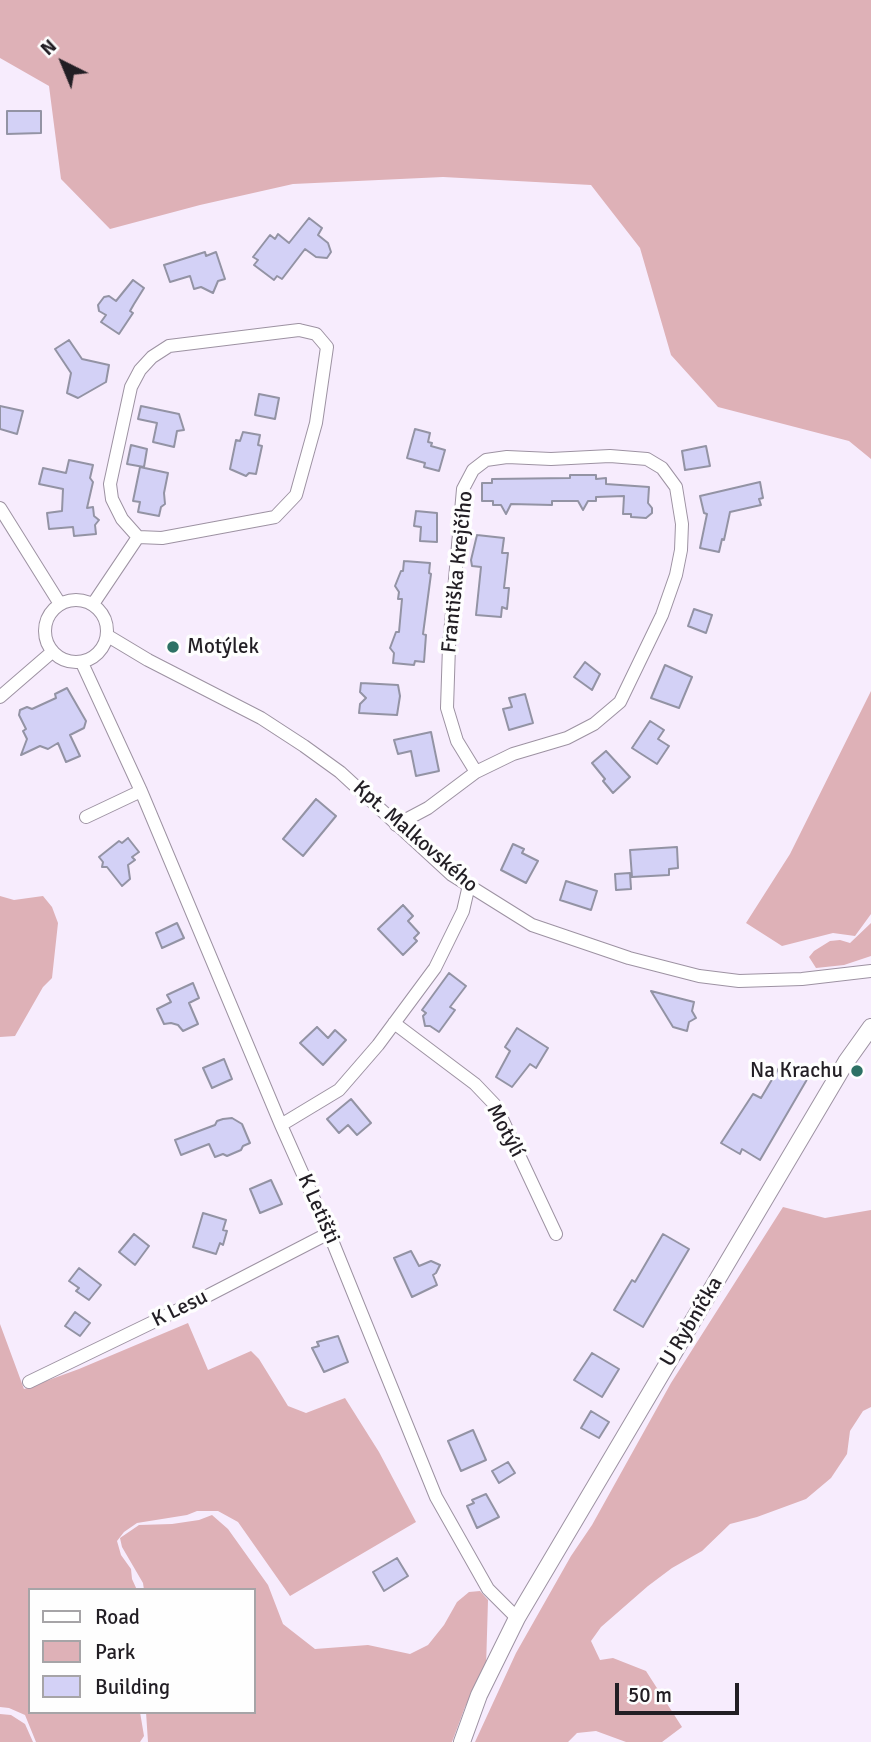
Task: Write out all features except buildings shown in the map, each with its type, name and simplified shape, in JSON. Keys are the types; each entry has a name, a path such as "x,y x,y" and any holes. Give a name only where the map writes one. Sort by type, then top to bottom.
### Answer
{"street":[{"path":"299,330 316,334 327,347 316,423 296,495 275,517 162,538 138,537 122,519 112,499 110,484 131,387 146,363 169,346 299,330"},
{"name":"Františka Krejčího","path":"396,825 428,808 476,772 513,754 567,738 594,724 620,702 662,615 681,550 682,524 676,487 662,468 647,459 610,456 551,459 507,457 486,460 473,470 463,489 449,646 447,709 457,741 476,772"},
{"path":"0,508 60,604"},
{"path":"93,604 138,537"},
{"path":"77,599 93,604 105,618 108,636 99,653 82,663 66,662 52,653 44,636 47,618 60,604 77,599"},
{"name":"Kpt. Malkovského","path":"108,636 148,660 261,718 304,746 340,772 452,874 532,925 629,958 699,976 739,981 802,979 871,971"},
{"path":"0,697 52,653"},
{"name":"K Letišti","path":"82,663 141,791 329,1233 436,1497 488,1589 517,1618"},
{"path":"86,817 141,791"},
{"path":"281,1125 339,1090 394,1023 435,968 463,911 469,885"},
{"name":"Motýlí","path":"394,1023 475,1084 496,1106 556,1234"},
{"name":"U Rybníčka","path":"517,1618 846,1062 871,1027"},
{"name":"K Lesu","path":"29,1382 209,1295 329,1233"},
{"path":"462,1742 479,1695 517,1618"}],"green space":[{"path":"0,0 871,0 871,459 849,441 718,407 671,355 640,248 591,185 443,177 293,184 110,229 61,179 49,86 0,58"},
{"path":"871,691 871,914 855,936 833,933 782,946 746,923 790,854"},
{"path":"0,896 14,900 43,896 52,907 58,923 52,978 43,987 15,1036 0,1037"},
{"path":"871,923 871,956 844,965 816,968 809,957 814,951 830,941 850,943"},
{"path":"783,1207 825,1218 871,1210 871,1407 863,1411 850,1431 847,1454 831,1478 806,1499 730,1524 702,1551 648,1586 601,1627 591,1641 600,1660 613,1658 646,1671 682,1727 662,1742 626,1742 596,1731 577,1733 568,1742 475,1742 516,1653 571,1556 592,1525 671,1383"},
{"path":"188,1323 208,1370 251,1351 259,1359 288,1406 306,1413 345,1398 379,1452 416,1522 290,1596 238,1522 218,1511 197,1511 137,1523 124,1532 117,1541 121,1555 131,1569 136,1588 28,1588 28,1714 140,1714 144,1736 140,1742 36,1742 25,1715 0,1707 0,1324 24,1389"},
{"path":"212,1515 228,1529 268,1585 283,1624 315,1649 368,1645 410,1654 428,1645 457,1602 469,1592 480,1591 488,1600 486,1668 465,1707 452,1742 148,1742 146,1714 256,1714 256,1588 144,1588 122,1547 120,1538 139,1525 199,1520"},
{"path":"0,1714 11,1715 25,1724 33,1742 0,1742"}],"place":[{"name":"Motýlek","path":"173,647"},
{"name":"Na Krachu","path":"857,1071"}]}
